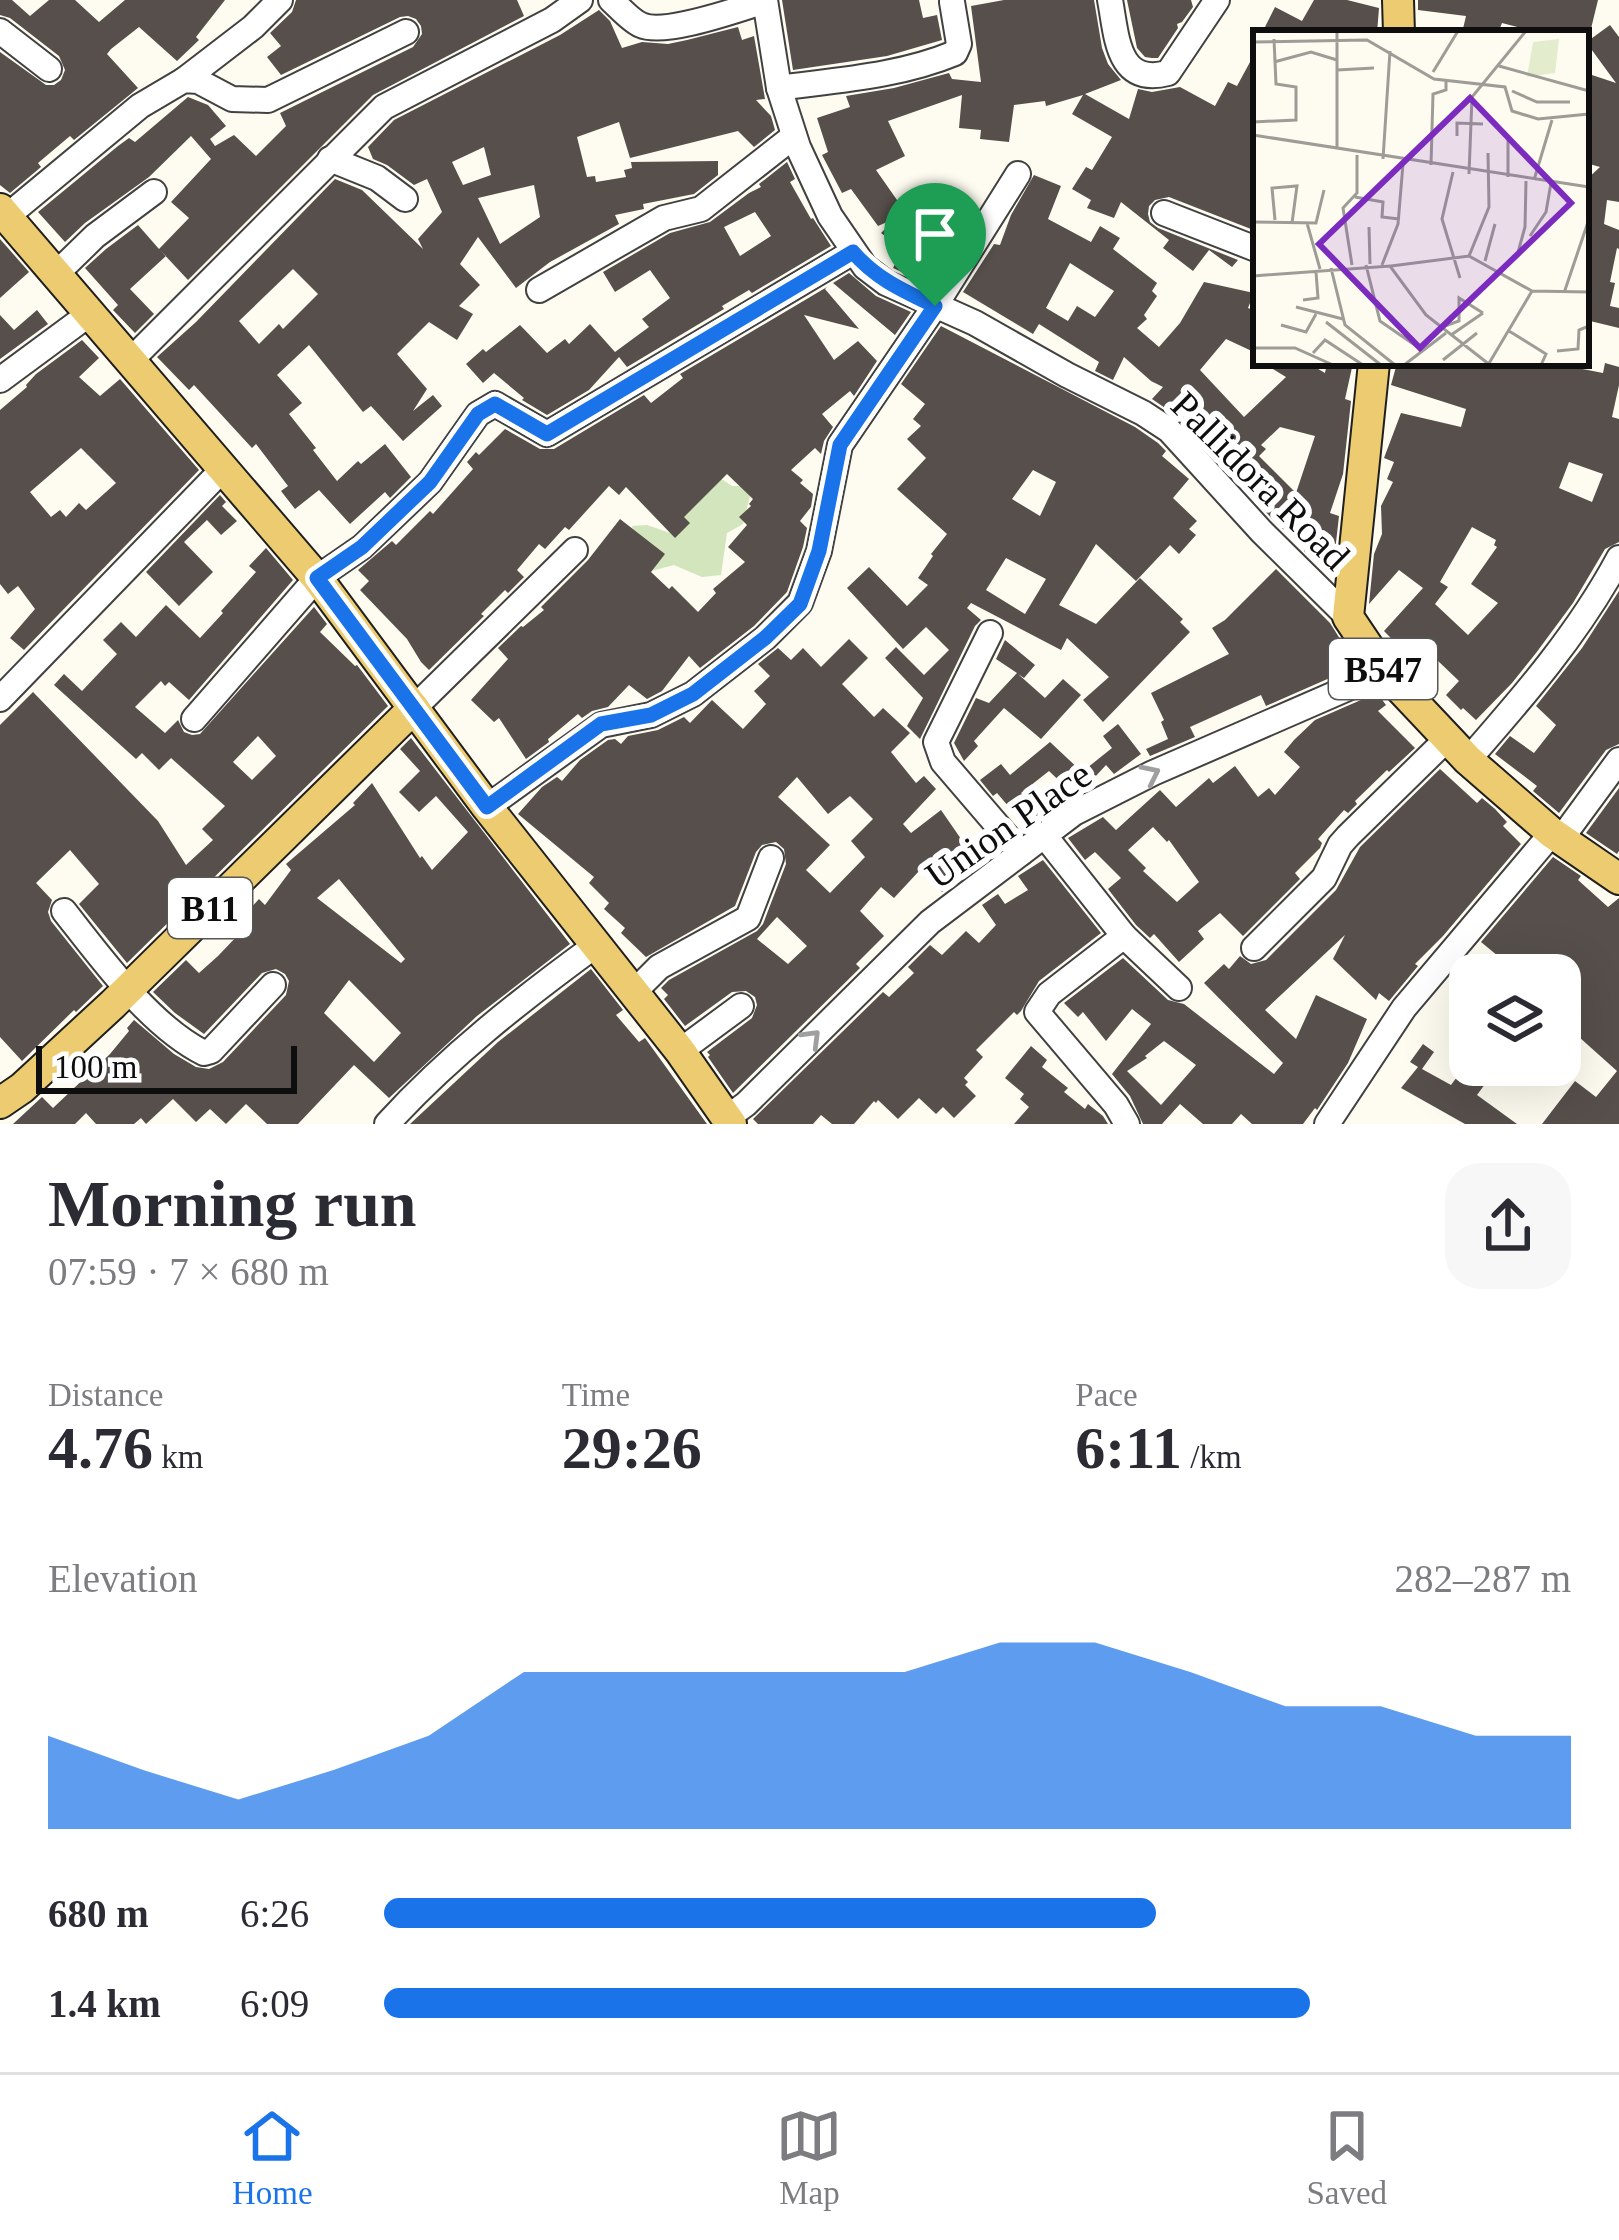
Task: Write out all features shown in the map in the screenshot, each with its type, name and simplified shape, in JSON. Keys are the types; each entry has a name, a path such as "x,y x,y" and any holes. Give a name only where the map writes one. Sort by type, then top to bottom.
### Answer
{"main road":[{"path":"3,213 317,578 729,1121"},
{"name":"B547","path":"1374,366 1348,617 1385,672 1458,749 1557,836 1619,879"},
{"name":"B11","path":"0,1102 22,1088 127,990 414,708"}],"street":[{"path":"3,213 140,106 184,80 253,27 280,0"},
{"path":"128,362 384,107 552,20 580,0"},
{"path":"611,0 640,25 652,27 700,21 765,0"},
{"name":"Pallidora Road","path":"765,0 779,88 794,136 830,216 865,267 886,283 974,323 1169,430 1348,617"},
{"path":"1110,0 1120,53 1135,73 1152,77 1168,74 1217,0"},
{"path":"779,88 871,76 955,53 959,44 952,2"},
{"path":"0,31 49,69"},
{"path":"184,80 198,81 232,99 268,100 406,32"},
{"path":"539,290 664,218 701,209 794,136"},
{"path":"330,159 377,178 405,199"},
{"path":"487,807 601,724 651,715 693,694 800,604 819,551 840,445 1018,174"},
{"path":"55,275 95,236 154,192"},
{"path":"1164,213 1253,248"},
{"path":"194,719 317,578 362,547 430,482 478,414 495,404 547,434 853,252"},
{"path":"0,380 88,315"},
{"path":"0,699 223,470"},
{"path":"414,708 575,550"},
{"path":"1254,948 1324,878 1348,836 1543,675 1619,558"},
{"path":"990,634 936,742 943,762 1021,853"},
{"name":"Union Place","path":"729,1121 930,922 1074,813 1153,772 1385,672"},
{"path":"1327,1124 1404,1009 1619,760"},
{"path":"1044,836 1124,936 1179,988"},
{"path":"634,992 659,967 748,918 771,858"},
{"path":"64,911 127,990 204,1053 273,985"},
{"path":"1124,936 1049,994 1037,1012 1127,1124"},
{"path":"387,1124 518,1003 596,945"},
{"path":"680,1051 741,1006"}],"green space":[{"path":"685,455 732,486 746,486 751,492 743,524 727,533 721,575 702,577 674,565 651,571 637,544 632,526 647,525 673,534"}],"building":[{"path":"0,0 12,0 30,16 49,0 75,0 99,22 125,0 225,0 196,37 199,40 177,61 139,27 111,49 107,54 138,88 74,140 70,136 10,193 0,185 0,52 46,85 61,80 65,70 59,56 0,15"},
{"path":"296,0 517,0 524,16 373,95 188,280 166,256 130,289 154,314 135,333 85,268 138,225 159,249 189,218 171,202 211,159 191,136 149,177 65,242 38,212 118,146 129,138 135,142 188,97 208,105 226,126 210,139 215,146 234,135 256,156 286,126 280,113 413,47 422,34 416,19 400,17 281,75 267,57 281,46 270,33 292,12"},
{"path":"782,0 919,0 923,18 937,15 942,40 887,56 793,70"},
{"path":"1004,0 1094,0 1102,48 1121,80 1085,94 1129,119 1138,89 1152,92 1180,87 1215,106 1228,82 1237,86 1253,57 1253,230 1169,197 1155,200 1148,214 1158,228 1238,260 1232,267 1209,250 1193,271 1163,248 1169,240 1121,202 1114,218 1087,208 1091,200 1072,189 1086,167 1092,170 1112,137 1072,114 1083,95 1046,106 1045,101 1014,105 1009,142 980,139 981,130 959,128 962,95 888,121 905,156 876,170 904,210 908,205 914,210 925,193 969,221 941,253 946,257 931,282 920,273 917,279 893,268 903,249 881,233 896,218 878,226 851,189 842,193 822,155 828,152 817,118 850,107 846,96 949,73 952,79 981,82 971,6"},
{"path":"1127,0 1191,0 1193,7 1158,58 1152,58 1137,48"},
{"path":"1314,0 1347,0 1379,8 1377,30 1264,30 1275,7 1302,21"},
{"path":"1418,0 1598,0 1589,37 1589,30 1529,30 1502,23 1499,30 1463,30 1466,16 1418,10"},
{"path":"599,10 610,21 622,48 642,42 668,44 738,27 742,40 754,36 765,99 756,100 771,116 775,130 754,147 738,131 630,158 619,122 577,137 587,177 595,176 596,182 626,177 624,170 632,168 631,162 718,161 718,175 694,194 615,215 619,224 550,262 516,288 478,237 460,264 480,285 459,306 473,314 457,340 429,322 397,354 427,389 413,411 433,395 442,406 403,441 371,406 363,412 309,345 277,375 302,403 289,414 316,448 313,450 337,481 385,444 411,477 390,498 385,492 350,524 319,490 295,509 281,491 288,486 256,444 252,448 194,385 189,390 157,357 335,179 362,190 423,249 418,239 442,212 427,179 414,185 373,159 368,147 394,120","holes":["484,147 491,175 463,185 452,162","534,185 540,217 500,244 478,198","293,269 318,294 283,329 279,324 259,344 239,321"]},
{"path":"1610,25 1619,37 1619,202 1607,200 1604,224 1619,230 1610,306 1619,308 1619,328 1589,321 1589,177 1600,167 1589,164 1589,74 1616,83 1589,46 1589,40"},
{"path":"787,162 795,179 790,182 831,246 722,306 724,309 627,367 619,357 589,390 547,415 522,400 494,373 483,383 466,364 520,325 547,353 565,339 569,344 590,324 615,352 649,327 642,319 670,298 650,270 615,292 603,272 670,233 710,222","holes":["755,212 771,236 740,256 724,227"]},
{"path":"1034,175 1061,186 1048,219 1091,242 1100,226 1120,238 1113,249 1157,283 1152,291 1157,296 1144,315 1147,319 1137,328 1159,347 1180,323 1204,282 1253,293 1248,308 1253,310 1253,352 1226,339 1200,370 1244,417 1286,377 1268,366 1313,366 1325,373 1326,366 1352,366 1345,399 1351,401 1343,474 1330,513 1339,516 1333,569 1304,551 1309,537 1284,530 1274,521 1228,470 1234,465 1207,437 1152,399 1163,387 1124,357 1113,380 1095,371 1099,362 1039,324 1033,334 963,292 994,244 1000,245","holes":["1070,263 1114,291 1095,317 1077,306 1068,321 1046,308","1280,427 1315,436 1296,493 1259,456 1266,449 1261,445"]},
{"path":"0,239 29,272 0,298"},
{"path":"849,273 876,296 911,312 895,335 833,283"},
{"path":"827,287 859,329 804,315 834,360 858,341 877,361 854,396 850,391 822,414 833,427 821,454 815,448 791,470 813,494 811,507 800,521 807,528 787,592 754,626 700,668 689,656 662,691 647,699 629,685 608,707 582,718 578,714 526,759 499,718 494,722 471,700 508,659 498,648 544,610 541,607 620,519 665,554 651,572 698,612 716,593 713,589 745,562 728,547 747,525 739,517 753,499 727,474 684,517 690,523 675,538 626,487 619,495 609,486 569,530 565,527 545,549 539,544 517,570 524,577 508,593 505,590 429,670 360,590 369,581 358,570 392,541 396,545 430,511 433,514 473,469 467,462 505,429 540,449 554,449 644,395 651,403 683,378 680,374"},
{"path":"37,310 48,324 0,359 0,315 14,330"},
{"path":"941,326 1135,427 1158,443 1166,451 1162,456 1189,479 1173,498 1197,521 1189,529 1196,535 1179,554 1170,545 1136,581 1096,544 1059,605 1096,624 1140,578 1183,619 1180,622 1190,632 1103,722 1083,700 1109,677 1067,638 1061,650 971,603 967,608 981,620 920,739 907,726 923,698 885,658 896,647 924,675 949,650 926,627 903,649 847,588 869,567 907,606 928,585 918,578 947,534 897,489 926,458 907,439 921,426 913,419 925,404 901,384","holes":["1033,470 1056,482 1040,516 1012,499","1006,558 1046,579 1025,614 986,590"]},
{"path":"82,340 99,358 79,377 100,396 120,379 199,470 24,650 10,638 35,609 18,586 8,594 0,584 0,410 36,374","holes":["81,448 116,483 86,510 79,503 66,517 60,510 51,517 30,492"]},
{"path":"1605,363 1619,367 1612,417 1619,419 1619,542 1605,549 1536,653 1476,720 1446,695 1459,681 1436,659 1424,672 1384,631 1423,588 1399,570 1369,604 1374,554 1382,534 1381,506 1393,482 1387,479 1394,462 1384,458 1401,413 1461,427 1466,409 1391,385 1396,366 1567,366 1603,373","holes":["1569,462 1603,474 1592,502 1559,488","1472,527 1496,540 1497,547 1471,584 1498,603 1468,635 1435,604 1448,587 1440,582"]},
{"path":"220,495 226,502 222,506 237,521 221,535 207,520 184,542 213,572 179,606 146,572"},
{"path":"266,548 293,580 189,700 169,682 165,686 161,681 135,707 165,733 178,720 184,732 200,734 314,607 327,624 320,632 357,665 388,706 127,963 79,904 99,884 70,850 36,883 52,900 51,921 103,986 22,1061 0,1037 0,725 33,692 158,821 186,865 213,840 202,829 225,806 171,758 159,770 142,753 136,759 54,685 64,674 82,691 117,654 103,640 121,622 136,637 166,605 200,638 256,572 249,566","holes":["258,736 276,756 252,780 233,762"]},
{"path":"1276,569 1330,623 1357,666 1266,706 1261,695 1190,727 1195,737 1150,756 1146,749 1168,739 1151,693 1229,654 1212,628"},
{"path":"1619,591 1619,744 1606,750 1559,813 1533,791 1537,786 1495,754 1510,736 1534,753 1556,725 1536,706"},
{"path":"849,639 868,658 842,684 874,717 883,708 910,733 891,752 916,783 924,776 936,789 903,824 911,833 941,810 977,862 942,892 920,870 894,898 881,887 860,911 884,936 856,964 860,968 733,1093 707,1052 752,1018 755,997 746,991 732,992 685,1026 661,988 757,931 786,864 784,849 776,842 762,845 735,906 646,957 604,909 609,903 589,883 594,877 518,814 542,787 557,777 562,781 580,760 608,740 621,744 628,736 658,730 684,717 690,723 712,700 743,729 766,704 754,691 770,676 758,664 778,648 791,660 803,648 821,667","holes":["797,777 828,814 850,796 873,819 851,841 865,857 830,893 806,870 830,845 778,797","777,917 807,946 788,964 757,939"]},
{"path":"1005,640 1035,665 1024,678 1018,674 1045,698 1063,679 1081,695 1041,739 1004,708 974,741 978,746 964,761 954,743 976,698 989,703 1017,673 996,659"},
{"path":"1377,693 1386,705 1378,711 1415,748 1355,801 1348,813 1344,810 1318,839 1320,848 1295,873 1300,879 1243,936 1220,913 1198,931 1204,939 1179,962 1154,934 1150,938 1136,925 1108,889 1121,878 1095,852 1085,860 1068,838 1103,817 1116,830 1160,790 1176,807 1209,778 1213,783 1235,766 1258,797 1269,788 1275,795 1300,767 1284,752 1315,720","holes":["1153,827 1199,882 1177,902 1128,850"]},
{"path":"1118,724 1141,754 1114,774 1106,765 1074,795 1049,771 1021,793 1042,817 1027,828 980,780 1001,764 1010,775 1050,742 1082,772 1112,748 1103,736"},
{"path":"411,738 570,944 477,1016 389,1098 354,1065 298,1124 267,1124 246,1104 226,1124 210,1109 196,1122 173,1099 146,1124 141,1118 134,1124 96,1124 86,1113 75,1124 13,1124 42,1097 53,1108 110,1054 134,1020 196,1067 209,1069 223,1062 286,995 289,981 285,974 276,969 262,973 204,1034 153,992 186,960 199,973 218,956 240,933 233,927 259,899 265,905 291,870 286,864 355,805 372,783 432,870 468,832 436,796 419,812 399,792 420,771 400,749","holes":["339,879 405,959 401,963 317,898","349,980 401,1033 374,1062 324,1013"]},
{"path":"1440,769 1477,803 1482,798 1495,809 1507,822 1503,826 1521,844 1415,964 1418,966 1389,1001 1379,993 1376,1000 1333,959 1345,935 1265,1010 1296,1039 1316,995 1367,1019 1348,1063 1303,1124 1252,1124 1241,1114 1232,1124 1203,1124 1180,1104 1162,1124 1143,1124 1130,1096 1112,1074 1151,1024 1132,1009 1106,1041 1083,1012 1078,1017 1064,1003 1123,958 1168,1000 1184,1004 1274,1074 1283,1063 1204,983 1224,964 1229,969 1240,956 1251,964 1266,960 1336,890 1360,847","holes":["1164,1041 1196,1065 1161,1105 1127,1071"]},
{"path":"1619,788 1619,851 1617,854 1586,833"},
{"path":"1553,857 1581,876 1578,880 1608,907 1619,898 1619,1124 1542,1124 1571,1086 1581,1086 1596,1097 1617,1071 1581,1039 1581,954 1496,954 1481,942"},
{"path":"1043,860 1101,933 1039,981 1021,1011 1014,1012 976,1050 983,1057 964,1078 976,1096 954,1118 943,1107 936,1114 919,1098 898,1119 878,1100 854,1124 832,1124 821,1115 813,1124 758,1124 753,1119 883,992 889,997 914,973 908,967 930,945 942,955 966,931 979,943 996,925 982,905 998,894 1005,904 1028,890 1018,876"},
{"path":"591,969 623,1010 616,1015 639,1042 645,1038 707,1124 410,1124 498,1042"},
{"path":"1423,1044 1434,1052 1422,1069 1449,1086 1484,1086 1477,1095 1517,1124 1465,1124 1401,1088 1418,1067 1410,1062"},
{"path":"1031,1046 1047,1060 1042,1067 1068,1088 1064,1092 1085,1109 1088,1104 1108,1124 1014,1124 1029,1107 1020,1099 1024,1094 1005,1078"}],"route":[{"path":"853,252 886,283 935,306 840,445 819,551 800,604 693,694 651,715 601,724 487,807 317,578 362,547 430,482 478,414 495,404 547,434 853,252"}]}
